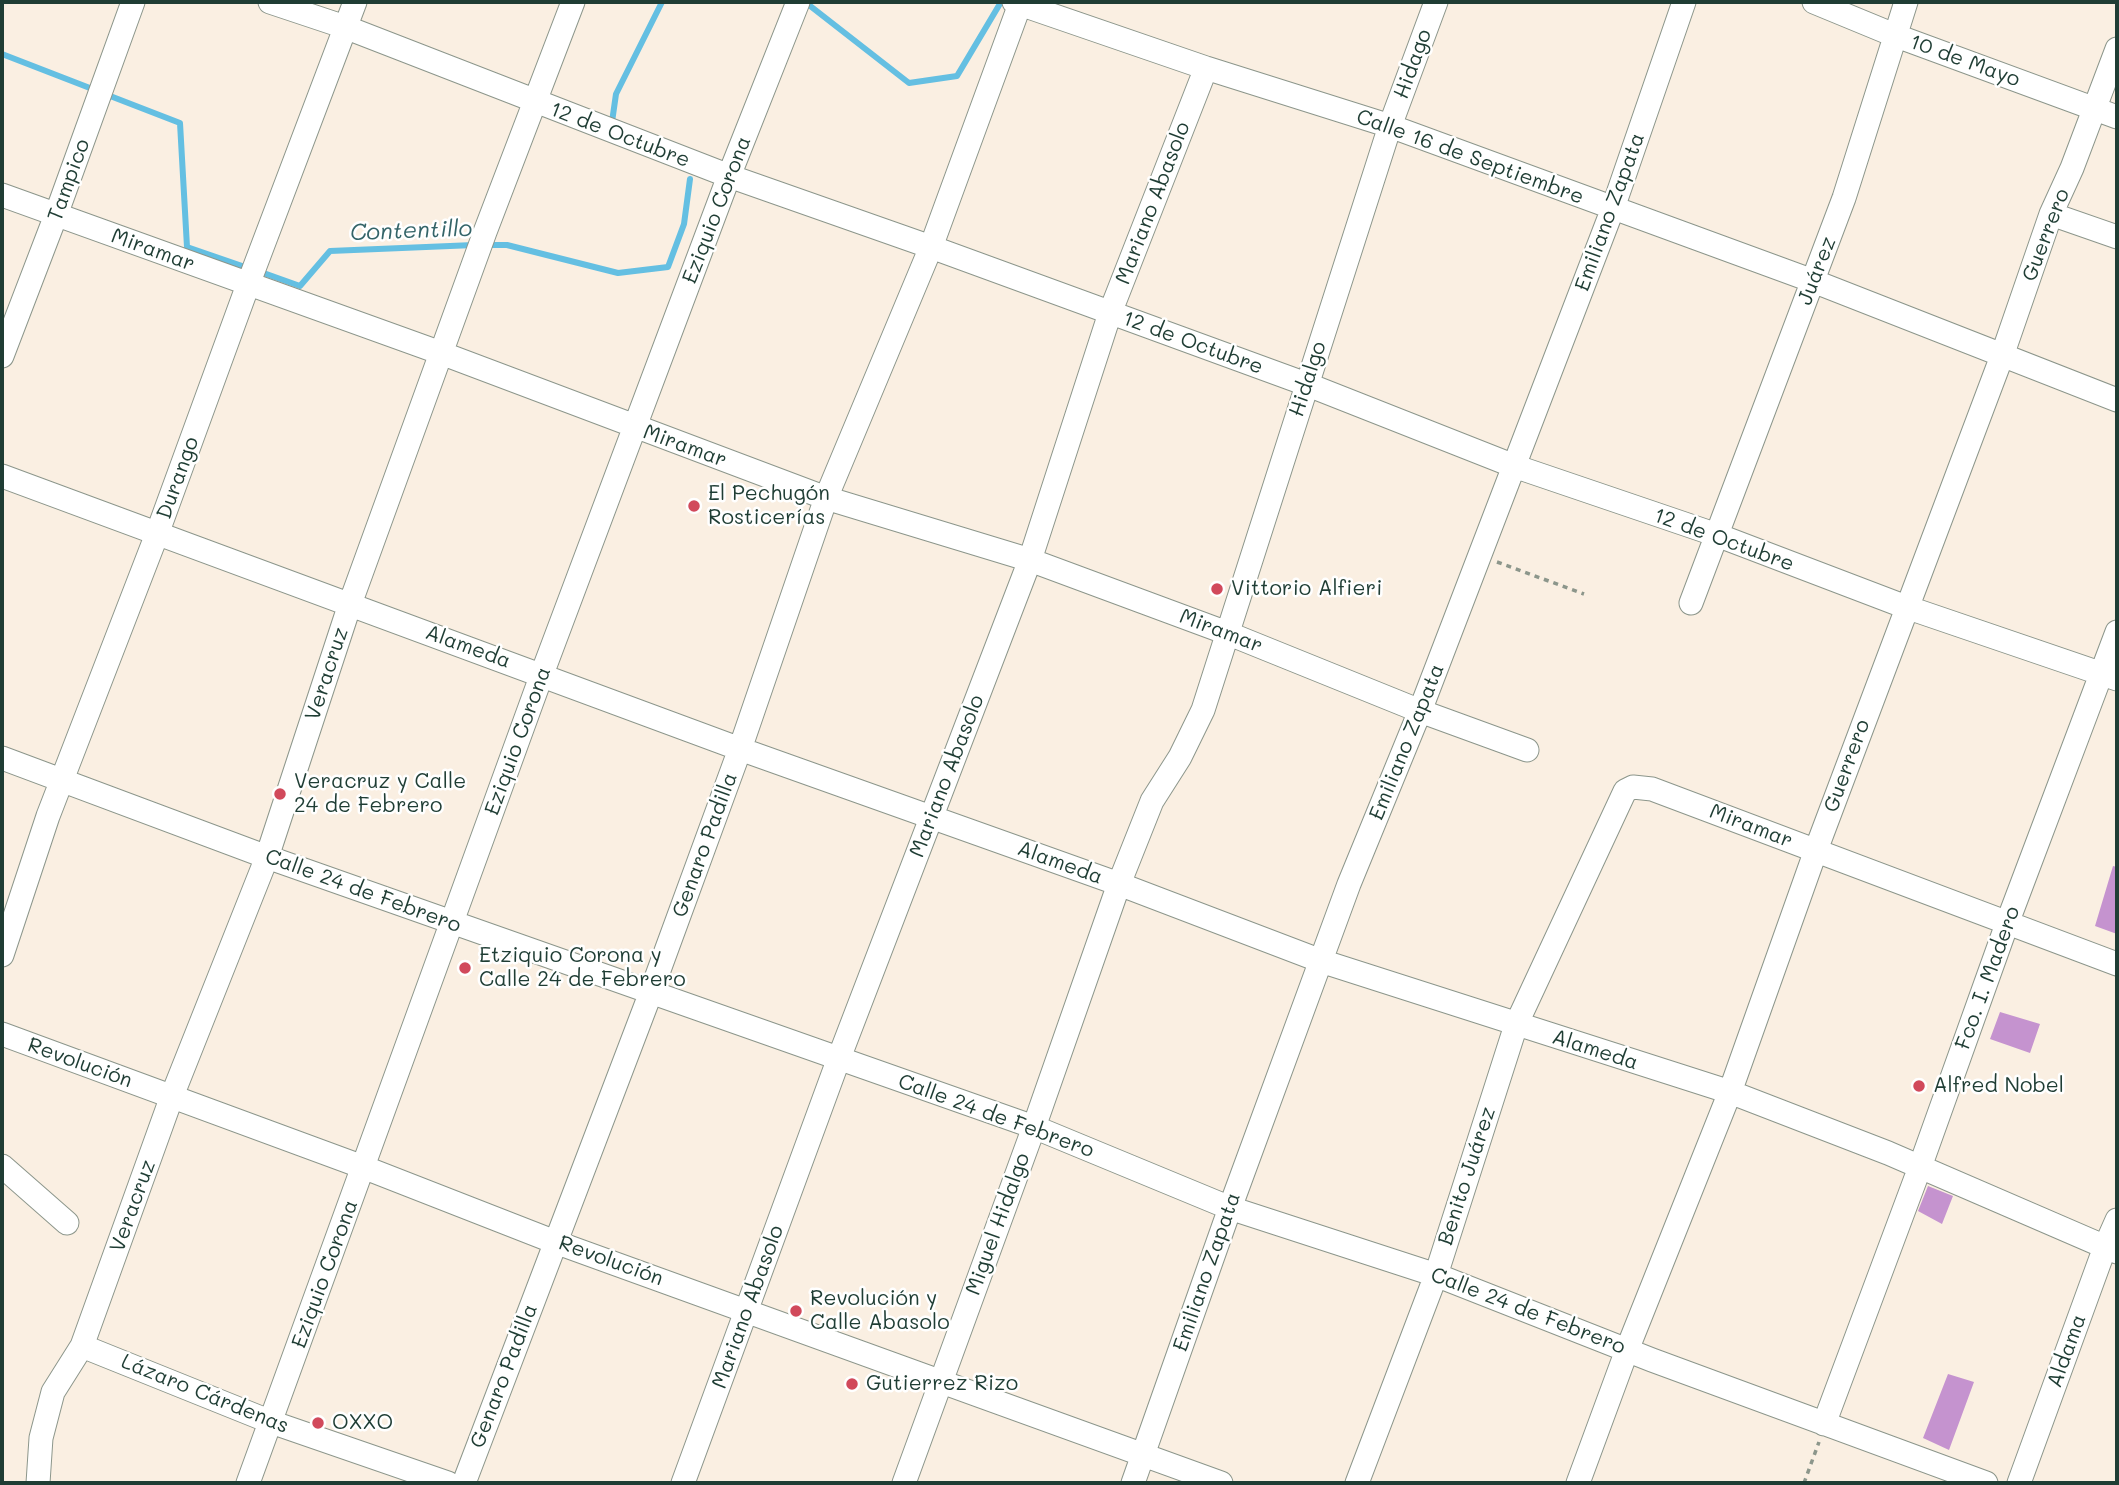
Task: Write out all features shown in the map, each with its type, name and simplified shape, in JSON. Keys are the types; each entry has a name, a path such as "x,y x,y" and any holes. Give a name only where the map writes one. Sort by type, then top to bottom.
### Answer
{"street":[{"name":"Tampico","path":"2,356 133,2"},
{"name":"12 de Octubre","path":"270,2 345,27 729,176 1306,384 1514,466 1717,535 1906,607 2110,676"},
{"name":"Durango","path":"2,955 62,779 158,534 248,283 355,2"},
{"name":"Veracruz","path":"38,1483 41,1438 53,1392 82,1346 173,1096 267,857 350,604 485,232 573,2"},
{"name":"Hidago","path":"1390,127 1436,2"},
{"name":"Emiliano Zapata","path":"1133,1483 1349,884 1420,711 1613,208 1684,2"},
{"name":"10 de Mayo","path":"1814,2 1894,35 2117,117"},
{"name":"Juárez","path":"1691,603 1844,198 1906,2"},
{"name":"Calle 16 de Septiembre","path":"1017,3 1390,127 1813,282 2117,400"},
{"name":"Genaro Padilla","path":"464,1483 651,992 740,749 826,498 931,247 1017,3"},
{"name":"Eziquio Corona","path":"248,1483 542,674 729,176 796,6"},
{"name":"Guerrero","path":"1578,1483 1627,1350 1730,1092 1816,850 2002,356 2051,214 2072,168 2117,49"},
{"name":"Mariano Abasolo","path":"683,1483 839,1058 1030,560 1110,313 1206,68"},
{"name":"Hidalgo","path":"1119,884 1152,801 1180,757 1203,710 1390,127"},
{"name":"Miramar","path":"2,195 441,353 826,498 1030,560 1227,633 1420,711 1527,750"},
{"path":"2051,214 2117,237"},
{"name":"Alameda","path":"2,476 740,749 1119,884 1321,961 1730,1092 1920,1167 2111,1250"},
{"name":"Fco. I. Madero","path":"1824,1424 2008,922 2110,676 2117,632"},
{"name":"Calle 24 de Febrero","path":"2,758 267,857 1034,1127 1230,1208 1436,1275 1627,1350 1986,1483"},
{"name":"Miramar","path":"1516,1025 1625,791 1633,787 1652,789 2117,964"},
{"name":"Miguel Hidalgo","path":"904,1483 1119,884"},
{"name":"Benito Juárez","path":"1357,1483 1436,1275 1516,1025"},
{"name":"Revolución","path":"2,1034 363,1167 555,1242 1221,1483"},
{"path":"2,1166 67,1223"},
{"name":"Aldama","path":"2019,1483 2111,1250 2117,1220"},
{"name":"Lázaro Cárdenas","path":"82,1346 271,1422 448,1483"}],"path":[{"path":"1480,556 1584,594"},
{"path":"1804,1483 1824,1424"}],"building":[{"path":"2113,866 2117,867 2117,934 2095,926"},
{"path":"2000,1012 2040,1024 2030,1053 1990,1039"},
{"path":"1928,1186 1953,1196 1942,1224 1918,1211"},
{"path":"1948,1374 1974,1382 1949,1450 1923,1438"}],"waterway":[{"name":"Contentillo","path":"615,123 612,122 616,94 662,2"},
{"name":"Contentillo","path":"805,2 909,83 957,76 1001,2"},
{"name":"Contentillo","path":"2,54 95,90"},
{"name":"Contentillo","path":"105,94 180,123 187,247 248,268"},
{"name":"Contentillo","path":"485,245 507,245 618,273 668,267 684,224 690,179"},
{"name":"Contentillo","path":"258,271 300,286 330,251 474,245"}],"place":[{"name":"El Pechugón Rosticerías","path":"694,506"},
{"name":"Vittorio Alfieri","path":"1217,589"},
{"name":"Veracruz y Calle 24 de Febrero","path":"280,794"},
{"name":"Etziquio Corona y Calle 24 de Febrero","path":"465,968"},
{"name":"Alfred Nobel","path":"1919,1086"},
{"name":"Revolución y Calle Abasolo","path":"796,1311"},
{"name":"Gutierrez Rizo","path":"852,1384"},
{"name":"OXXO","path":"318,1423"}]}
